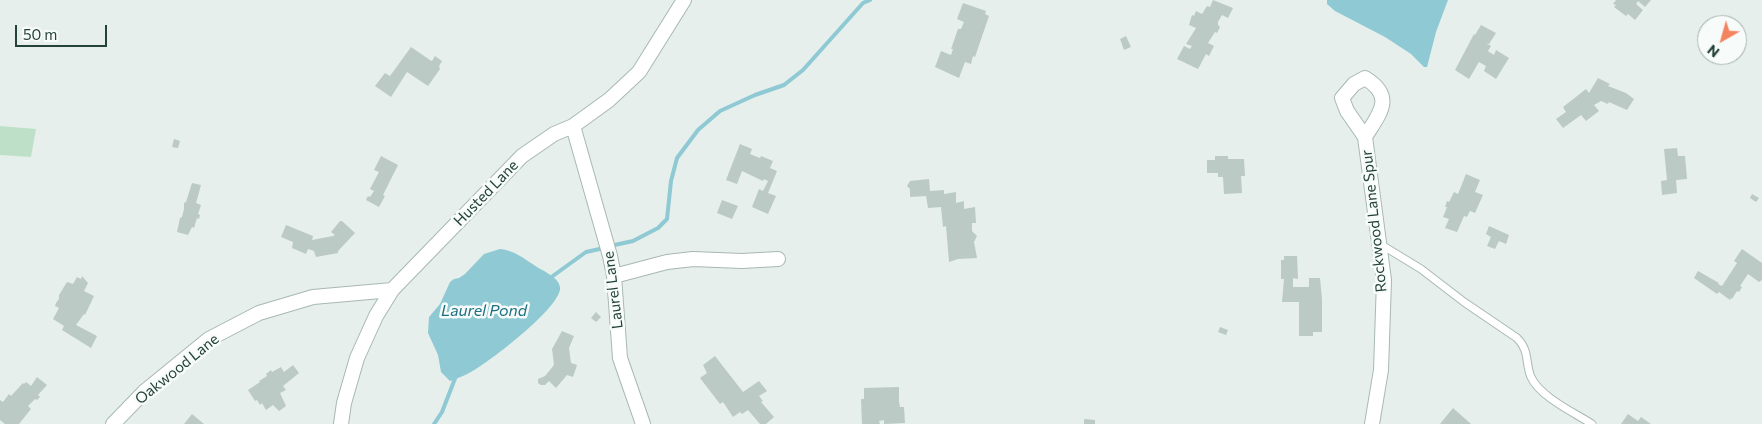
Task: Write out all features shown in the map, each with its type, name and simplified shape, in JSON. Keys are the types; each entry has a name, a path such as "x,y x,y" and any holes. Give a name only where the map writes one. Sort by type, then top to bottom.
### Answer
{"street":[{"name":"Husted Lane","path":"341,424 344,403 357,358 376,316 392,290 522,156 554,134 573,126 609,100 638,72 684,0"},
{"name":"Laurel Lane","path":"573,126 610,256 614,276 620,358 643,424"},
{"name":"Rockwood Lane Spur","path":"1365,137 1384,280 1381,360 1372,424"},
{"path":"614,276 667,262 693,259 742,261 778,259"},
{"name":"Oakwood Lane","path":"114,424 144,392 209,339 259,313 313,297 392,290"}],"lane":[{"path":"1378,243 1421,269 1464,302 1517,338 1524,345 1531,376 1535,384 1542,392 1592,424"}],"green space":[{"path":"0,126 36,129 31,157 0,155"}],"water":[{"path":"1327,0 1448,0 1436,32 1427,67 1424,67 1411,54 1385,37 1335,11 1327,4"},
{"name":"Laurel Pond","path":"500,249 520,256 554,278 560,287 558,296 538,320 492,358 471,372 450,381 441,372 438,355 428,333 429,317 440,304 450,282 465,274 484,254"}],"building":[{"path":"1213,0 1233,8 1228,18 1222,15 1218,22 1220,27 1217,33 1215,32 1208,43 1214,46 1209,56 1206,54 1198,69 1177,59 1184,46 1190,49 1192,46 1186,44 1196,28 1189,25 1192,15 1194,16 1196,11 1202,14 1207,6 1210,7"},
{"path":"1616,0 1651,0 1645,7 1638,1 1636,4 1643,10 1635,20 1614,7 1616,5 1613,4"},
{"path":"963,3 986,11 985,14 989,16 975,57 973,56 971,64 965,62 959,78 935,67 941,51 951,55 953,49 951,49 958,29 961,29 964,22 957,19"},
{"path":"1481,25 1496,33 1489,44 1486,43 1491,46 1488,51 1483,48 1494,55 1496,50 1509,58 1496,79 1484,71 1486,66 1479,62 1469,79 1455,70 1474,34"},
{"path":"1126,36 1131,47 1124,50 1120,39"},
{"path":"411,47 432,61 435,56 442,61 439,66 440,69 428,86 407,72 391,97 375,86 385,73 390,76"},
{"path":"1598,78 1610,84 1608,86 1626,93 1634,99 1627,110 1609,102 1608,104 1601,101 1594,105 1599,111 1586,121 1581,115 1563,128 1556,119 1566,112 1563,107 1586,89 1589,93"},
{"path":"174,139 180,141 178,148 172,147"},
{"path":"740,144 752,149 750,154 773,161 770,168 777,171 768,193 776,196 768,214 752,207 759,189 763,191 768,181 764,179 763,181 742,171 737,184 726,180"},
{"path":"1677,148 1678,156 1685,156 1687,179 1676,180 1677,193 1662,195 1661,181 1667,180 1664,149"},
{"path":"381,156 398,165 379,207 366,200 374,191 370,189 379,172 374,170"},
{"path":"1215,156 1228,156 1228,159 1244,159 1245,176 1241,176 1242,193 1224,194 1223,177 1218,177 1218,173 1207,173 1207,160 1215,160"},
{"path":"1466,174 1480,180 1475,192 1483,195 1475,213 1470,211 1467,217 1464,216 1457,232 1445,228 1449,219 1443,217 1447,201 1449,202 1454,192 1458,194"},
{"path":"929,179 930,191 944,190 944,194 956,192 956,203 964,201 964,209 975,207 976,223 972,223 972,231 977,236 974,242 977,258 958,259 949,262 946,226 943,227 941,207 928,208 926,196 910,197 910,189 907,186 910,181"},
{"path":"192,183 201,185 196,203 201,205 198,214 200,215 199,219 197,218 194,228 192,227 188,235 177,232 184,203"},
{"path":"1752,194 1759,198 1756,202 1750,198"},
{"path":"722,200 738,206 732,219 717,213"},
{"path":"340,221 355,233 338,253 316,257 314,251 308,249 306,254 292,248 293,242 281,237 286,225 313,236 312,240 333,236 335,235 331,232"},
{"path":"1489,226 1509,235 1506,244 1499,241 1495,249 1487,246 1491,237 1486,234"},
{"path":"1742,249 1762,263 1762,280 1759,282 1748,274 1740,286 1742,287 1739,292 1737,291 1732,299 1730,300 1719,292 1717,294 1694,278 1698,271 1722,286 1737,263 1734,261"},
{"path":"1284,256 1297,256 1298,279 1293,278 1293,287 1309,287 1309,278 1320,278 1322,332 1313,332 1313,336 1299,336 1299,302 1282,302 1284,279 1281,279 1281,260 1284,260"},
{"path":"82,276 88,283 84,291 94,296 85,315 76,325 97,336 91,348 62,330 64,326 53,319 59,308 55,306 59,295 67,282 73,284 77,277 81,279"},
{"path":"596,312 601,317 596,322 591,318"},
{"path":"1220,327 1228,330 1226,335 1218,332"},
{"path":"562,331 574,336 569,348 571,363 577,365 573,377 567,375 556,388 549,381 545,385 541,385 538,383 538,379 545,376 554,365 552,349"},
{"path":"715,356 743,392 759,381 767,391 759,396 763,401 761,402 774,417 766,424 760,424 748,410 742,414 740,412 733,417 723,402 720,404 700,378 707,373 703,365"},
{"path":"293,365 299,373 283,386 286,390 280,393 286,406 279,411 273,405 266,410 262,403 260,405 257,400 255,401 248,390 267,376 266,374 271,370 272,372 281,367 284,372"},
{"path":"37,377 47,385 38,395 40,397 28,406 31,409 19,424 5,424 0,420 0,400 3,402 9,394 11,396 23,383 26,382 31,386"},
{"path":"899,387 899,402 900,407 904,407 905,423 884,424 884,420 879,421 880,424 862,424 861,399 864,399 864,388"},
{"path":"1453,408 1471,424 1440,424"},
{"path":"192,414 204,424 184,424"},
{"path":"1628,414 1638,421 1641,417 1651,424 1621,424"},
{"path":"1084,419 1095,420 1095,424 1084,424"}],"waterway":[{"path":"610,246 633,241 658,228 667,219 671,181 677,158 698,130 720,111 755,95 784,85 803,70 863,3 870,0"},
{"path":"550,278 586,252 604,248"},
{"path":"434,424 442,412 456,376"}]}
